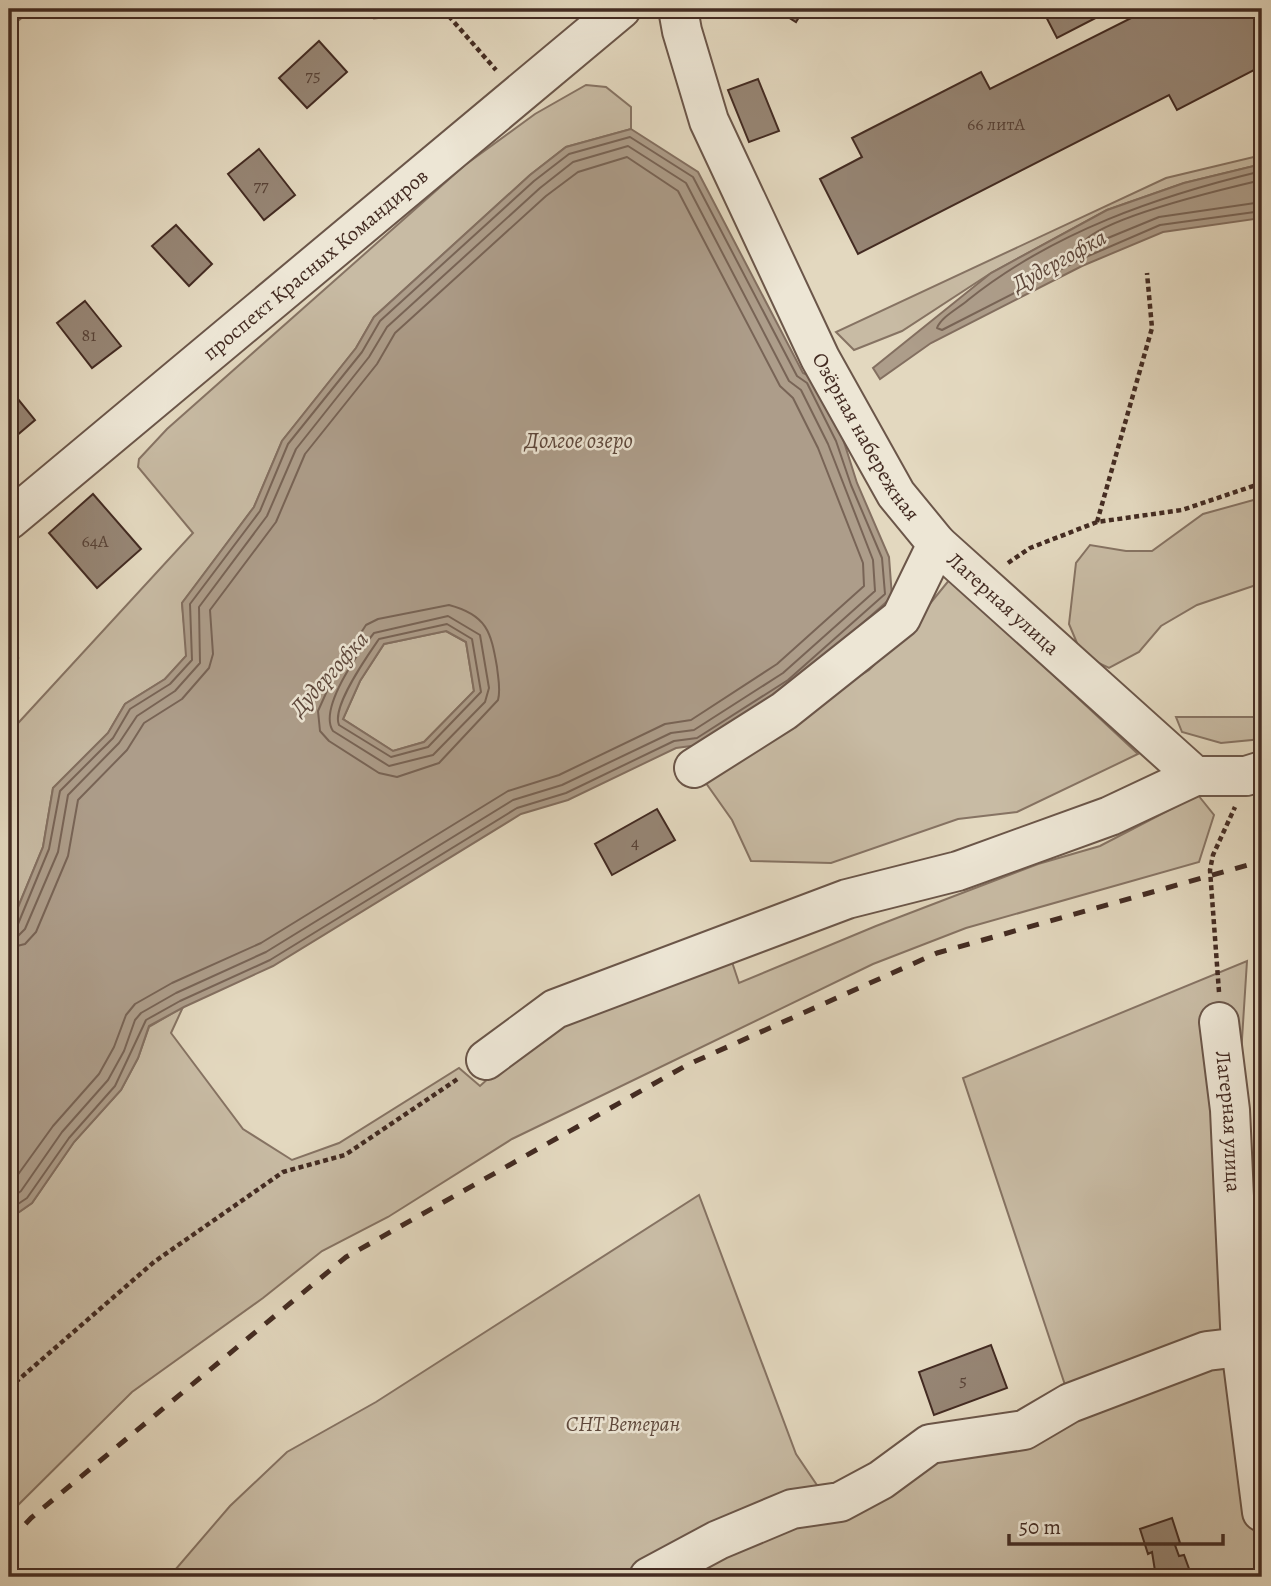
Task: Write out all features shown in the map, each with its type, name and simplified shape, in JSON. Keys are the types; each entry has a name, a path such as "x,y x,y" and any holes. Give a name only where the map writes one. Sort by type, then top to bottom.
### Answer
{"street":[{"name":"проспект Красных Командиров","path":"9,520 621,9"},
{"name":"Озёрная набережная","path":"678,9 709,121 820,358 896,494 937,544"},
{"name":"Лагерная улица","path":"937,544 1195,776"},
{"path":"694,768 785,710 901,618 937,544"},
{"path":"486,1060 555,1009 848,899 958,872 1110,816 1195,776 1254,774"},
{"name":"Лагерная улица","path":"1219,1021 1230,1111 1241,1347 1262,1512"},
{"path":"649,1577 718,1540 792,1509 840,1502 881,1480 930,1444 1024,1430 1070,1403 1207,1351 1241,1347"}],"path":[{"path":"349,9 374,17 447,14 520,96"},
{"path":"1097,522 1152,328 1147,273"},
{"path":"981,581 1030,548 1097,522 1182,510 1262,483"},
{"path":"1219,1021 1210,870 1213,855 1254,774"},
{"path":"9,1388 154,1262 283,1172 345,1155 486,1060"}],"green space":[{"path":"9,9 33,9 9,28"},
{"path":"586,85 606,87 631,107 631,129 566,147 530,175 374,317 356,348 282,441 254,507 182,603 187,655 165,679 125,704 108,733 53,788 43,847 9,929 9,733 193,533 138,467 139,459 167,429 465,165 535,114"},
{"path":"1262,155 1262,164 1184,183 1107,210 991,273 902,331 854,350 836,332 1166,178"},
{"path":"1257,499 1262,500 1262,583 1197,605 1161,626 1139,652 1109,668 1082,655 1069,624 1076,563 1090,545 1126,551 1152,551 1203,514"},
{"path":"950,579 1138,754 1017,812 958,819 831,863 751,861 732,820 701,776 869,670 907,632"},
{"path":"446,631 466,642 474,691 424,742 393,751 343,719 360,681 384,644"},
{"path":"1176,717 1262,717 1262,739 1221,743 1182,732"},
{"path":"1198,795 1214,815 1199,862 966,928 873,964 512,1139 388,1217 322,1251 263,1298 132,1392 9,1514 9,1219 32,1203 74,1142 121,1090 138,1058 149,1027 183,1007 171,1033 243,1129 292,1160 339,1143 459,1068 480,1086 557,1017 729,953 739,983 876,926 1038,864 1100,846"},
{"name":"СНТ Ветеран","path":"1247,961 1239,1086 1262,1400 1262,1577 169,1577 230,1506 287,1452 376,1402 699,1195 796,1454 823,1494 1013,1420 1067,1391 963,1078"}],"water":[{"name":"Долгое озеро","path":"631,129 698,172 803,373 812,377 843,439 857,483 889,557 892,597 793,685 699,745 676,748 568,800 521,814 273,966 149,1026 138,1058 121,1090 74,1142 32,1203 9,1219 9,929 43,847 53,788 108,733 125,704 165,679 186,656 182,603 254,507 282,441 356,348 374,317 530,175 566,147","holes":["446,631 466,642 474,691 424,742 393,751 343,719 360,681 384,644"]},
{"name":"Дудергофка","path":"1262,164 1262,218 1163,232 1082,266 931,343 880,379 873,368 991,273 1107,210 1184,183"}],"building":[{"path":"775,9 804,9 796,22"},
{"path":"1042,9 1113,9 1057,38"},
{"path":"1149,9 1262,9 1262,66 1177,110 1169,95 858,254 820,179 862,157 852,138 981,72 990,89"},
{"path":"319,41 347,72 307,108 279,78"},
{"path":"758,79 779,131 749,142 728,90"},
{"path":"259,149 295,195 264,220 228,174"},
{"path":"176,225 212,264 189,286 152,246"},
{"path":"85,301 121,346 92,368 57,323"},
{"path":"9,388 35,420 9,442"},
{"path":"93,494 141,549 97,588 49,533"},
{"path":"9,649 18,658 9,667"},
{"path":"657,809 675,840 612,875 595,844"},
{"path":"991,1345 1007,1388 934,1415 919,1372"},
{"path":"1172,1518 1180,1543 1175,1545 1179,1556 1184,1555 1192,1577 1156,1577 1152,1552 1148,1554 1140,1529"}],"railway":[{"path":"9,1541 31,1518 346,1257 687,1065 937,953 1262,861"}]}
